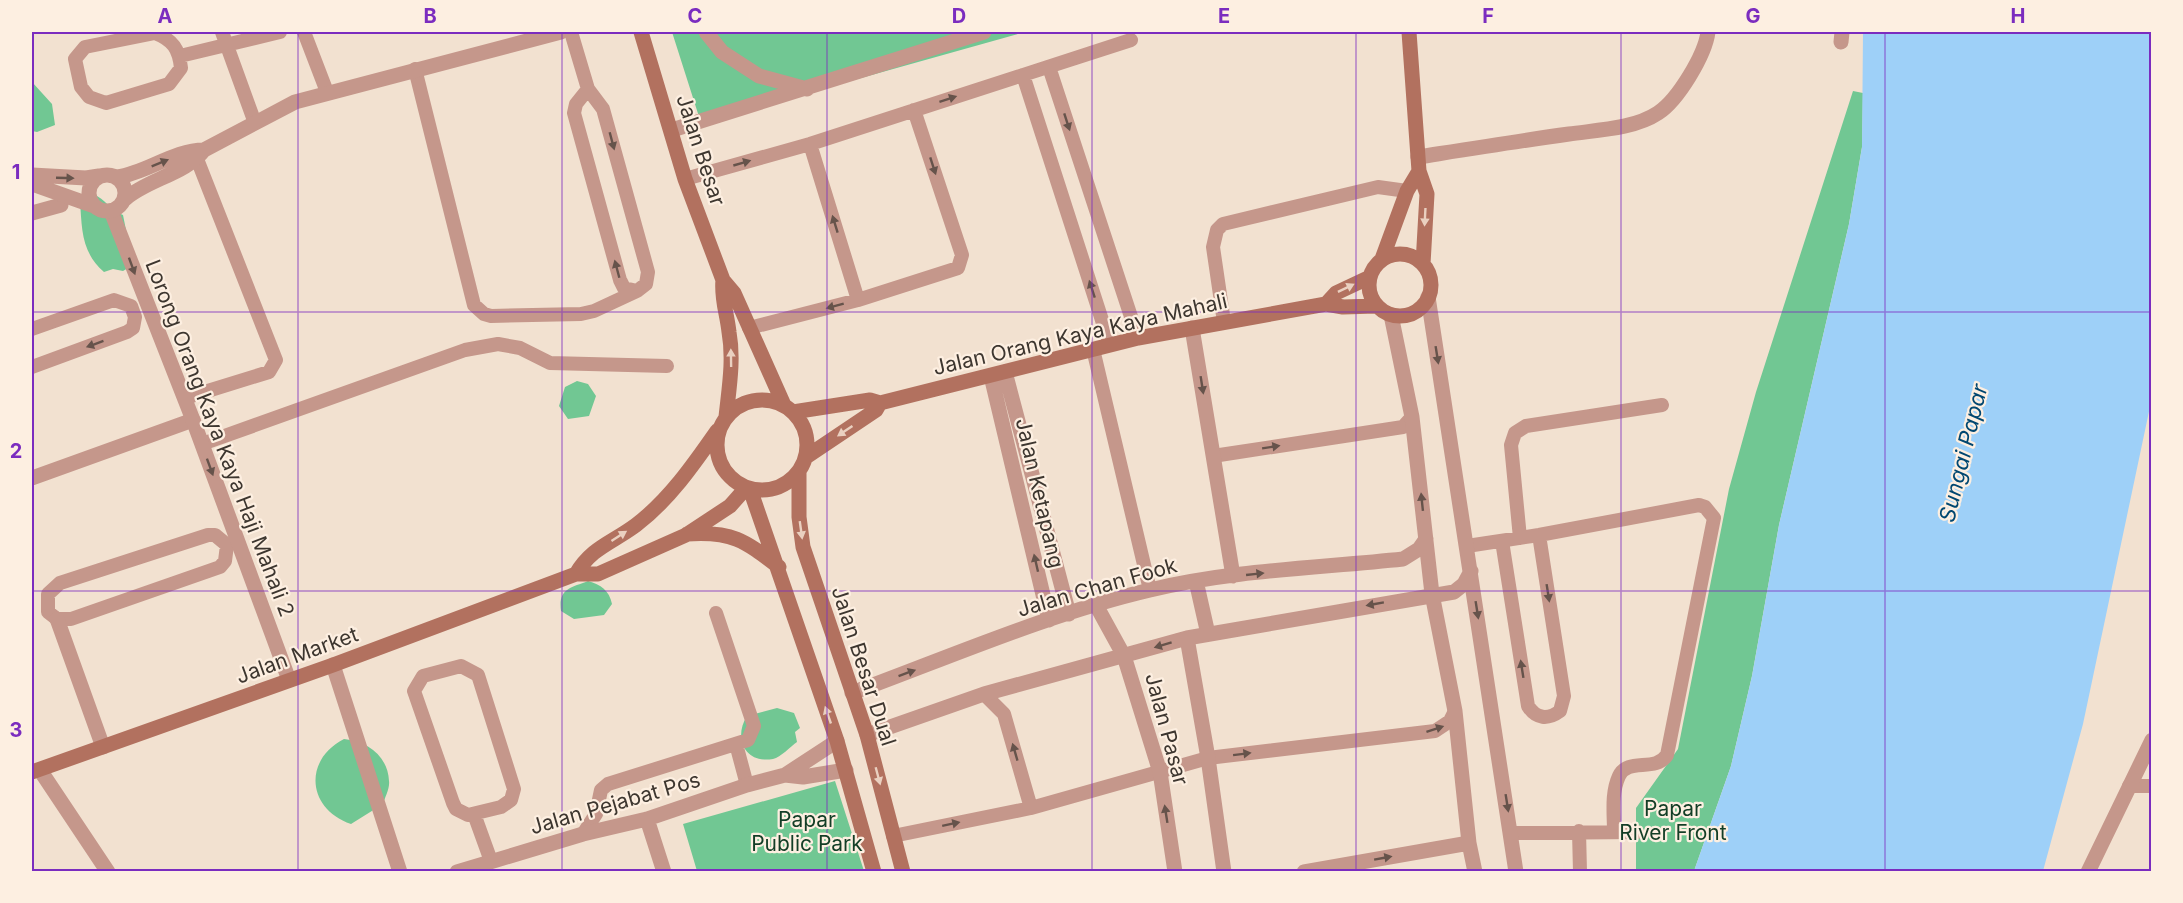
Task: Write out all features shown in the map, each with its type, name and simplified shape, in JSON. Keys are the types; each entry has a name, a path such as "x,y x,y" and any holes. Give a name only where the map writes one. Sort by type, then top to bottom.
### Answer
{"main road":[{"name":"Jalan Besar","path":"642,32 685,179 723,280 734,293 789,409"},
{"path":"1409,32 1418,164 1427,194 1423,264 1430,280 1428,297 1417,311 1408,315 1391,315 1376,306 1369,287 1370,277 1382,260 1418,164"},
{"path":"1382,260 1390,255 1407,255 1423,264"},
{"name":"Jalan Orang Kaya Kaya Mahali","path":"1326,304 1336,293 1370,277"},
{"name":"Jalan Besar","path":"723,280 721,295 729,332 731,359 723,422"},
{"name":"Jalan Orang Kaya Kaya Mahali","path":"789,409 870,400 880,403 1138,338 1326,304 1343,307 1376,306"},
{"path":"753,400 769,400 789,409 803,425 808,441 806,457 799,472 778,488 748,488 726,473 720,462 717,444 723,422 738,406 753,400"},
{"name":"Jalan Orang Kaya Kaya Mahali","path":"806,457 876,410 880,403"},
{"name":"Jalan Market","path":"576,574 586,557 636,525 664,499 723,422"},
{"name":"Jalan Besar Dual","path":"799,472 799,517 803,547 867,735 903,872"},
{"path":"748,488 778,567 837,741 874,872"},
{"name":"Jalan Market","path":"36,771 333,665 576,574 598,574 686,535 730,506 748,488"},
{"path":"686,535 713,533 735,536 778,567"}],"street":[{"path":"32,184 105,211 111,211 117,208 136,188 295,102 561,32"},
{"path":"706,32 722,52 759,76 807,89"},
{"path":"672,130 984,32"},
{"path":"1418,164 1613,127 1657,114 1672,102 1682,88 1701,53 1707,32"},
{"path":"117,177 128,176 192,150 200,155"},
{"path":"32,175 86,178 111,174 117,177 124,186 125,199"},
{"path":"94,206 88,189 99,176"},
{"path":"32,213 61,205"},
{"name":"Lorong Orang Kaya Kaya Haji Mahali 2","path":"111,211 141,310 185,398 202,444 232,543 289,680"},
{"path":"1428,297 1512,833 1516,872"},
{"path":"1391,315 1412,417 1432,594 1455,711 1469,843 1475,872"},
{"path":"1192,328 1233,576"},
{"name":"Jalan Ketapang","path":"998,374 1069,614"},
{"name":"Jalan Ketapang","path":"998,374 1049,620"},
{"path":"32,478 193,420"},
{"name":"Jalan Chan Fook","path":"852,693 1049,620 1150,590 1233,576 1403,559 1419,549 1426,538"},
{"path":"867,735 984,694 1187,638 1432,594 1449,593 1460,589 1471,571"},
{"path":"1196,581 1208,634"},
{"name":"Jalan Pasar","path":"1096,605 1124,656 1160,772 1175,872"},
{"path":"57,619 103,747"},
{"name":"Jalan Pasar","path":"1187,638 1208,758 1224,872"},
{"path":"333,665 400,872"},
{"path":"2088,872 2151,740"},
{"name":"Jalan Pejabat Pos","path":"457,872 583,834 647,819 747,785 786,775 837,741"},
{"name":"Jalan Pejabat Pos","path":"786,775 803,777 846,770"},
{"path":"36,771 108,872"},
{"path":"647,819 664,872"},
{"path":"1304,872 1469,843"}],"lane":[{"path":"180,56 224,38 280,32"},
{"path":"304,32 327,92"},
{"path":"571,32 584,94 574,108 574,113 620,280 624,288 637,291"},
{"path":"155,33 176,46 180,56 181,68 169,84 106,103 89,97 81,87 75,68 75,59 85,47 155,33"},
{"path":"224,38 255,123"},
{"path":"685,179 810,144 1131,40"},
{"path":"1049,67 1138,338"},
{"path":"415,69 474,305 491,316 580,314 594,311 637,291 646,284 648,272 603,109 598,101 584,94"},
{"path":"1023,75 1110,345"},
{"path":"749,328 858,300 952,271 961,263 962,255 914,110"},
{"path":"810,144 858,300"},
{"path":"185,398 269,372 276,360 200,155"},
{"path":"1224,322 1213,248 1213,238 1223,224 1378,187 1407,191"},
{"path":"32,329 114,300 141,310 127,332 32,367"},
{"path":"202,444 465,350 498,344 520,348 550,363 666,366"},
{"path":"1093,350 1150,590"},
{"path":"1520,538 1511,445 1515,433 1526,426 1662,405"},
{"path":"1213,456 1403,427 1412,417"},
{"path":"1467,546 1539,536 1699,505 1710,511 1714,518 1667,755 1658,764 1628,767 1619,776 1614,797 1614,832"},
{"path":"208,535 215,535 232,543 220,567 71,619 57,619 48,612 46,600 52,588 60,583 208,535"},
{"path":"1502,540 1528,706 1537,716 1544,718 1560,711 1564,696 1539,536"},
{"path":"583,834 596,814 601,790 608,784 748,741 754,726 716,613"},
{"path":"461,666 478,675 514,789 511,800 501,807 474,814 461,813 453,803 414,692 423,676 461,666"},
{"path":"984,694 1004,714 1031,808"},
{"path":"893,836 1031,808 1208,758 1435,731 1450,721 1455,711"},
{"path":"736,744 747,785"},
{"path":"2129,786 2151,786"},
{"path":"474,814 491,861"},
{"path":"1579,831 1580,872"},
{"path":"1512,833 1637,832"}],"green space":[{"path":"672,32 1025,32 701,123"},
{"path":"32,82 52,104 55,125 37,132 32,131"},
{"name":"Papar River Front","path":"1853,91 1863,93 1862,147 1849,224 1779,525 1752,676 1731,766 1694,871 1636,872 1636,808 1678,749 1729,489 1756,392"},
{"path":"93,194 123,215 133,265 123,271 113,269 104,272 96,264 87,248 82,230 80,201"},
{"path":"577,381 588,384 596,396 589,416 568,419 559,406 565,387"},
{"path":"588,581 604,589 612,604 604,615 574,619 561,611 561,598 567,590"},
{"path":"777,708 794,713 800,728 795,732 797,742 776,758 755,757 744,748 741,733 743,724 747,716"},
{"path":"344,739 361,743 375,751 385,764 389,781 383,804 351,824 336,817 326,807 319,796 316,784 317,771 322,759 331,748"},
{"name":"Papar Public Park","path":"835,781 864,871 697,871 683,824"}],"water":[{"name":"Sungai Papar","path":"1863,32 2151,32 2151,402 2083,724 2043,871 1694,871 1731,766 1752,676 1779,525 1849,224 1862,147"}]}
